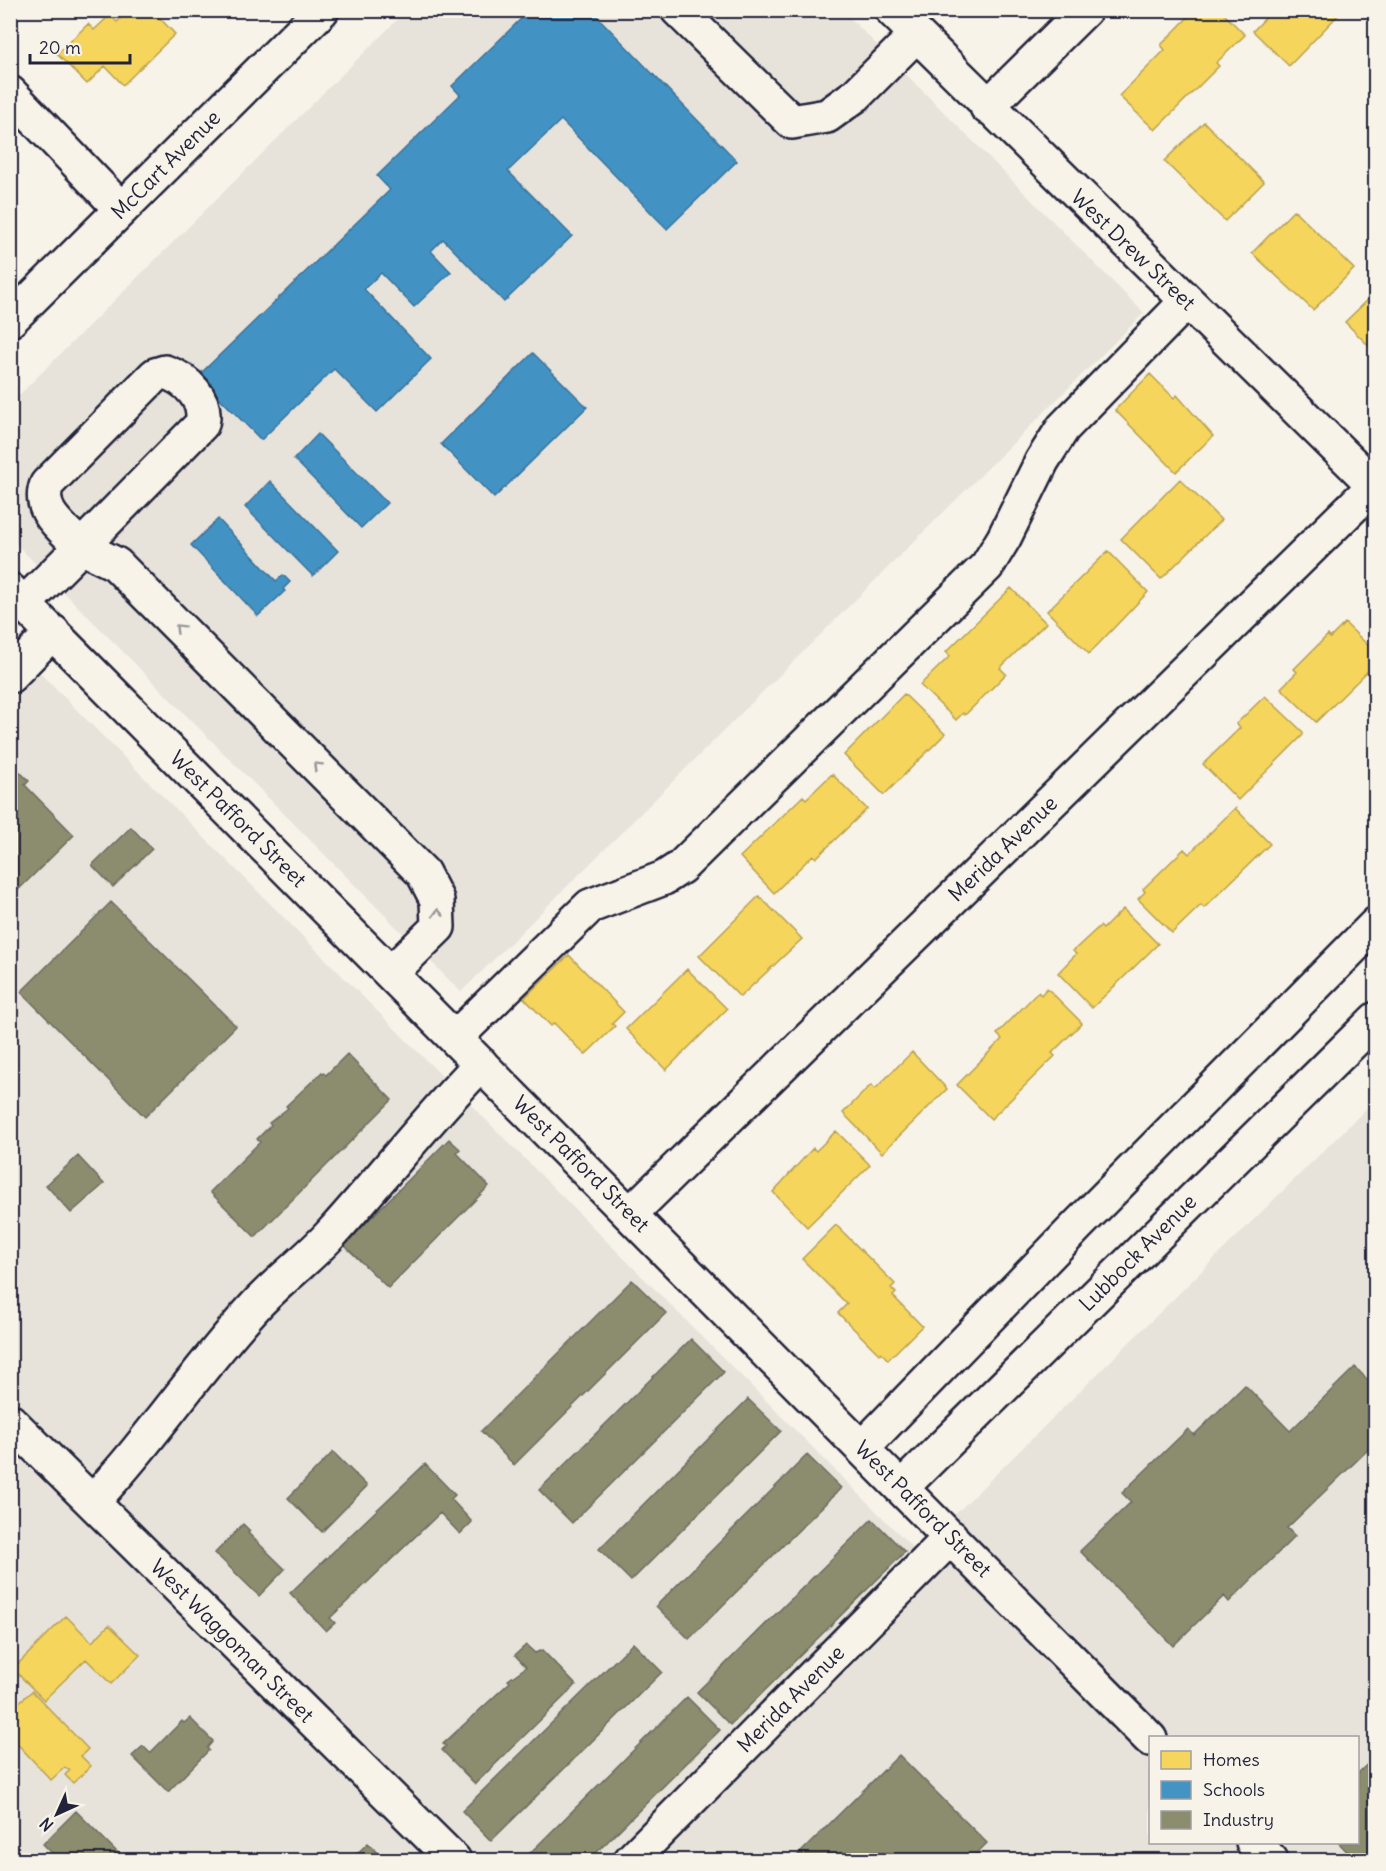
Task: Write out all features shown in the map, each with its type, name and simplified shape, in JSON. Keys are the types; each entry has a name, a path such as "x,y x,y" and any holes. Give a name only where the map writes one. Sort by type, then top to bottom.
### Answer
{"street":[{"name":"McCart Avenue","path":"10,320 322,10"},
{"path":"678,10 792,122 827,116 856,95 916,35"},
{"name":"West Drew Street","path":"892,10 987,107 1375,485"},
{"path":"987,107 1085,10"},
{"path":"10,93 121,209"},
{"path":"455,1038 590,906 664,878 681,867 987,566 1004,538 1042,461 1063,428 1186,302"},
{"path":"17,597 81,547 202,424 204,413 202,401 178,376 165,372 155,375 47,484 42,496 46,510 81,547 116,564 423,873 437,900 438,927 391,973"},
{"name":"Merida Avenue","path":"630,1214 1375,485"},
{"name":"West Pafford Street","path":"17,597 1149,1738"},
{"path":"10,676 52,632"},
{"path":"862,1448 1078,1225 1376,924"},
{"name":"Lubbock Avenue","path":"901,1488 1376,1019"},
{"path":"92,1502 153,1434 258,1303 329,1236 399,1158 447,1098 481,1064"},
{"name":"West Waggoman Street","path":"10,1421 454,1860"},
{"name":"Merida Avenue","path":"631,1860 951,1537"},
{"path":"1255,1844 1271,1860"}],"shaded area":[{"path":"406,11 843,11 1144,313 461,992 11,539 11,403"},
{"path":"10,643 917,1552 1375,1100 1375,1860 11,1860"}],"building: Homes":[{"path":"129,10 152,10 175,34 123,85 105,66 87,84 57,54 88,24 94,30 110,15 117,22"},
{"path":"1195,10 1220,10 1245,35 1216,63 1219,66 1155,130 1119,96 1165,50 1161,45"},
{"path":"1273,10 1343,10 1289,66 1253,31"},
{"path":"1204,122 1264,182 1225,221 1164,161"},
{"path":"1294,210 1354,269 1313,310 1252,253"},
{"path":"1376,292 1376,353 1345,322"},
{"path":"1150,374 1174,398 1177,395 1213,436 1176,472 1115,410"},
{"path":"1180,479 1221,520 1161,579 1121,539"},
{"path":"1108,551 1148,592 1089,654 1047,611"},
{"path":"1011,588 1046,623 1000,668 1006,674 965,715 963,713 956,720 920,685 950,656 946,652"},
{"path":"1345,623 1376,653 1376,663 1316,722 1281,688 1297,672 1294,669 1328,635 1330,638"},
{"path":"904,694 945,734 884,795 844,755"},
{"path":"1265,696 1303,732 1303,735 1238,800 1203,764 1240,728 1236,724"},
{"path":"832,774 867,809 816,858 813,855 774,893 740,857 803,796 806,799"},
{"path":"1235,808 1270,844 1204,908 1201,905 1172,933 1138,899 1145,892 1143,889 1184,849 1189,854"},
{"path":"759,896 802,939 740,997 699,956"},
{"path":"1123,909 1158,944 1092,1008 1058,973 1076,954 1073,951 1100,926 1103,929"},
{"path":"569,955 624,1012 612,1024 615,1026 585,1055 554,1023 551,1026 524,998"},
{"path":"687,969 727,1009 666,1070 626,1029"},
{"path":"1047,988 1082,1023 1052,1053 1055,1056 991,1119 957,1085 1002,1039 997,1034 1038,992 1041,995"},
{"path":"912,1052 947,1089 882,1153 843,1113 871,1085 875,1089"},
{"path":"836,1131 870,1165 807,1227 773,1192 813,1148 816,1151"},
{"path":"836,1225 895,1284 891,1288 896,1293 893,1296 922,1326 888,1360 838,1313 847,1304 802,1259"},
{"path":"66,1616 92,1642 109,1625 140,1655 111,1684 86,1659 44,1700 13,1669"},
{"path":"32,1691 88,1749 81,1756 91,1766 73,1783 65,1775 70,1770 64,1768 51,1780 10,1736 10,1710"}],"building: Schools":[{"path":"525,10 576,10 579,13 591,10 737,161 667,229 561,120 508,171 572,236 504,302 443,239 431,251 451,272 414,307 381,273 364,289 431,359 377,412 334,369 261,440 198,376 390,190 377,176 460,95 452,86 527,13"},
{"path":"533,353 587,407 494,498 441,444"},
{"path":"318,434 387,503 361,528 294,459"},
{"path":"270,481 338,551 313,576 245,507"},
{"path":"218,519 276,581 283,575 290,582 283,589 285,591 258,616 191,545"}],"building: Industry":[{"path":"10,762 29,781 25,785 74,835 12,896"},
{"path":"131,827 152,849 113,887 92,865"},
{"path":"111,902 236,1026 145,1117 21,992"},
{"path":"347,1054 392,1100 255,1237 210,1192 260,1142 257,1139 271,1125 269,1123 288,1108 286,1106 322,1072 326,1075"},
{"path":"449,1139 460,1149 457,1153 489,1186 388,1288 344,1245"},
{"path":"78,1156 104,1184 71,1213 46,1185"},
{"path":"632,1280 666,1313 514,1465 481,1431"},
{"path":"691,1339 724,1372 572,1523 539,1490"},
{"path":"1355,1367 1376,1388 1376,1442 1287,1528 1295,1536 1229,1602 1224,1596 1173,1646 1080,1551 1131,1502 1122,1493 1188,1429 1194,1435 1245,1385 1290,1431"},
{"path":"748,1399 781,1431 631,1581 599,1549"},
{"path":"333,1452 367,1486 322,1532 288,1498"},
{"path":"807,1455 841,1488 689,1639 656,1606"},
{"path":"425,1464 455,1495 451,1499 472,1522 460,1534 440,1513 330,1618 335,1623 326,1631 290,1593"},
{"path":"872,1519 905,1552 730,1725 697,1692"},
{"path":"243,1524 250,1531 248,1533 285,1569 259,1596 215,1553"},
{"path":"633,1643 662,1672 491,1841 462,1811"},
{"path":"526,1645 535,1653 542,1650 576,1685 475,1784 442,1750 446,1746 443,1744 510,1682 508,1680 526,1667 515,1655"},
{"path":"687,1697 720,1730 589,1860 523,1860"},
{"path":"190,1718 213,1741 207,1748 209,1750 168,1792 132,1756 143,1746 150,1753 182,1721 184,1723"},
{"path":"899,1755 987,1843 970,1860 793,1860"},
{"path":"1376,1756 1376,1860 1355,1860 1340,1844 1359,1844 1359,1772"},
{"path":"76,1811 125,1860 59,1860 43,1844"},
{"path":"368,1843 385,1860 350,1860"}]}
